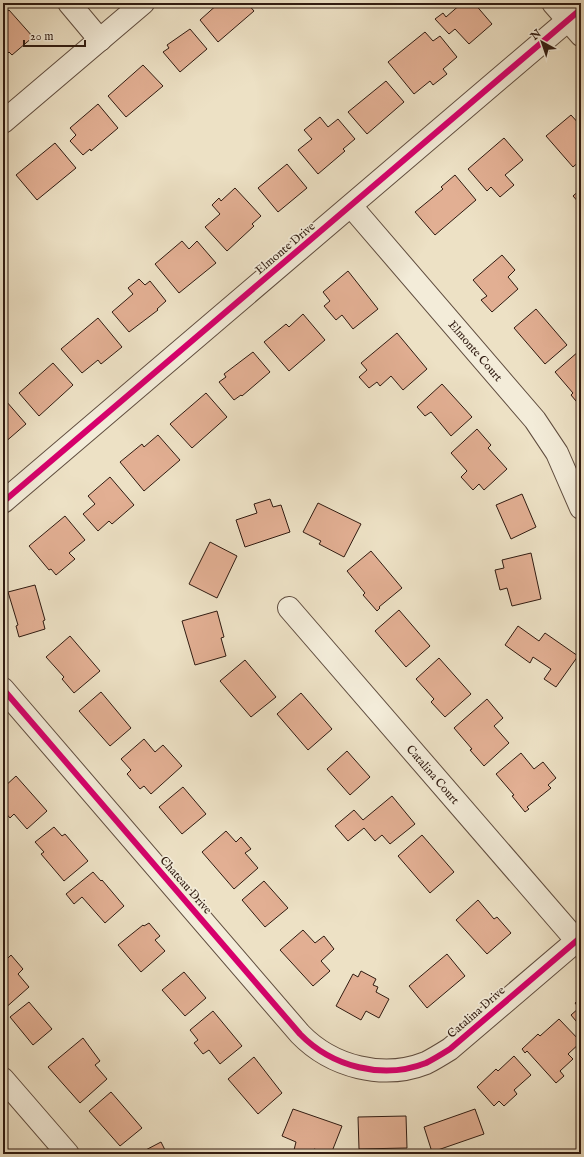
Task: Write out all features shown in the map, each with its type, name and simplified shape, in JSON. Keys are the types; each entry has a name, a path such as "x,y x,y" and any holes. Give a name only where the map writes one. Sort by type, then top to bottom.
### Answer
{"street":[{"path":"68,3 100,40"},
{"path":"3,122 142,3"},
{"path":"553,3 577,22"},
{"name":"Elmonte Drive","path":"3,502 351,206 577,22"},
{"name":"Elmonte Court","path":"351,206 535,420 557,453 581,508"},
{"name":"Catalina Court","path":"289,608 579,939"},
{"name":"Chateau Drive","path":"3,689 305,1039 325,1055 346,1065 370,1070"},
{"name":"Catalina Drive","path":"370,1070 407,1068 426,1063 450,1049 579,939"},
{"path":"3,1080 68,1154"}],"building":[{"path":"219,3 247,3 254,11 218,42 200,20"},
{"path":"462,3 474,3 492,24 469,44 455,29 449,34 435,19 443,13 446,17"},
{"path":"9,10 33,37 12,55 9,52 3,58 3,15"},
{"path":"190,29 207,49 180,72 163,52 169,48 167,45"},
{"path":"425,32 433,41 440,36 457,57 443,69 447,74 433,85 430,81 414,94 388,62"},
{"path":"143,65 163,86 126,117 108,96"},
{"path":"386,81 404,102 367,134 348,112"},
{"path":"98,104 118,128 91,151 90,149 83,155 70,141 76,135 70,128"},
{"path":"571,115 581,126 581,160 573,167 546,136"},
{"path":"320,117 328,127 338,119 355,139 343,149 345,151 318,174 298,150 312,139 304,130"},
{"path":"504,138 523,160 505,175 514,185 500,197 491,187 487,191 468,169"},
{"path":"55,143 76,168 37,200 16,175"},
{"path":"287,164 307,188 278,212 258,188"},
{"path":"455,175 476,200 435,235 415,212 443,189 441,187"},
{"path":"235,188 261,216 252,224 254,226 227,251 205,227 220,214 212,205 219,198 221,201"},
{"path":"581,189 581,205 573,196"},
{"path":"182,241 189,249 197,241 216,263 179,293 155,264"},
{"path":"502,255 515,270 508,277 518,289 492,312 481,300 487,296 473,280"},
{"path":"348,271 378,309 353,329 342,315 336,320 324,306 330,301 323,292"},
{"path":"139,279 145,285 150,281 166,301 157,309 158,310 129,332 112,312 133,294 128,288"},
{"path":"536,309 567,345 545,364 514,328"},
{"path":"303,314 325,340 289,371 264,342 286,324 289,327"},
{"path":"98,318 122,347 101,364 98,360 82,373 61,349"},
{"path":"397,333 427,369 403,390 391,376 380,386 377,382 369,388 359,377 367,370 361,363"},
{"path":"579,351 581,353 581,407 571,395 573,393 555,372"},
{"path":"253,352 270,372 242,396 241,395 234,400 219,382 226,377 224,374"},
{"path":"53,363 73,385 39,416 19,393"},
{"path":"442,384 472,417 451,436 431,412 425,416 417,407"},
{"path":"206,393 227,417 192,448 170,424"},
{"path":"6,401 26,424 3,444 3,404"},
{"path":"477,429 491,445 488,448 507,469 484,490 479,484 473,490 461,477 467,471 451,453"},
{"path":"158,435 180,460 144,491 120,462 142,444 144,447"},
{"path":"110,477 134,505 112,524 109,521 98,531 83,514 95,504 88,496"},
{"path":"522,494 536,527 511,539 496,505"},
{"path":"270,499 273,507 281,505 290,532 245,547 236,520 257,513 254,504"},
{"path":"318,503 361,524 344,557 319,544 321,541 303,532"},
{"path":"65,516 85,540 69,553 75,559 56,575 51,569 49,570 29,546"},
{"path":"210,542 237,556 217,598 189,584"},
{"path":"371,551 402,588 379,607 380,608 377,611 363,595 365,593 347,571"},
{"path":"531,553 541,599 512,606 507,588 500,590 495,570 504,568 502,560"},
{"path":"35,585 45,620 43,621 45,629 19,637 16,626 18,625 8,592"},
{"path":"399,610 430,646 406,667 375,631"},
{"path":"217,611 224,637 221,638 226,656 195,665 182,621"},
{"path":"518,626 539,641 545,633 578,656 556,687 544,679 551,669 533,657 530,663 505,645"},
{"path":"70,636 100,671 74,693 62,679 64,677 46,657"},
{"path":"439,658 471,694 445,717 431,702 434,699 416,679"},
{"path":"245,660 276,697 251,717 220,681"},
{"path":"101,692 131,728 110,746 79,711"},
{"path":"301,693 332,729 308,750 277,714"},
{"path":"487,699 503,718 494,726 509,743 484,766 454,728"},
{"path":"144,739 155,752 163,745 182,766 151,794 144,786 140,789 127,774 131,770 121,759"},
{"path":"347,751 370,777 350,795 327,769"},
{"path":"521,753 534,769 543,762 556,778 548,785 551,788 527,807 529,809 525,812 512,796 514,795 496,774"},
{"path":"16,776 47,811 27,829 14,814 10,818 3,810 3,788"},
{"path":"183,787 206,814 182,834 159,807"},
{"path":"392,796 415,824 390,844 382,835 375,841 364,828 348,841 335,826 354,810 363,820"},
{"path":"54,827 62,836 65,834 88,861 64,881 41,854 44,852 35,842"},
{"path":"226,831 236,842 241,837 251,849 245,853 258,868 234,889 202,852"},
{"path":"422,835 454,872 430,893 398,856"},
{"path":"93,872 101,881 102,880 124,906 105,923 82,897 74,904 66,894"},
{"path":"264,881 288,908 265,927 242,900"},
{"path":"478,900 494,919 497,917 511,933 487,954 456,920"},
{"path":"149,923 160,936 155,940 165,951 141,972 118,945 143,925 144,926"},
{"path":"303,930 315,943 324,936 334,949 321,961 330,971 313,986 280,950"},
{"path":"447,954 465,976 427,1008 409,986"},
{"path":"11,955 23,969 18,974 29,987 3,1010 3,957 6,960"},
{"path":"361,971 376,979 373,985 378,987 376,992 389,999 379,1018 366,1011 361,1020 336,1006 353,974 358,977"},
{"path":"184,972 206,998 185,1016 162,990"},
{"path":"581,998 581,1027 571,1015 579,1008 575,1003"},
{"path":"29,1002 52,1029 33,1045 10,1017"},
{"path":"213,1011 242,1046 220,1064 209,1050 203,1054 194,1043 198,1040 190,1030"},
{"path":"559,1019 581,1042 568,1054 573,1059 560,1071 564,1076 556,1083 527,1051 525,1053 522,1049 538,1034 540,1036"},
{"path":"83,1038 100,1061 95,1065 107,1079 80,1103 48,1067"},
{"path":"514,1056 531,1075 514,1090 517,1094 504,1106 499,1101 494,1106 477,1087 496,1069 498,1071"},
{"path":"254,1057 282,1093 258,1114 228,1079"},
{"path":"111,1092 142,1128 120,1146 89,1111"},
{"path":"293,1109 342,1126 331,1154 314,1149 312,1154 305,1154 294,1150 296,1142 282,1136"},
{"path":"475,1109 484,1134 432,1152 424,1127"},
{"path":"406,1116 407,1148 359,1149 358,1117"},
{"path":"161,1142 167,1154 138,1154"}],"cycle path":[{"path":"3,502 581,9"},
{"path":"3,689 300,1034 327,1055 343,1062 376,1070 410,1068 426,1063 450,1049 581,937"}]}
